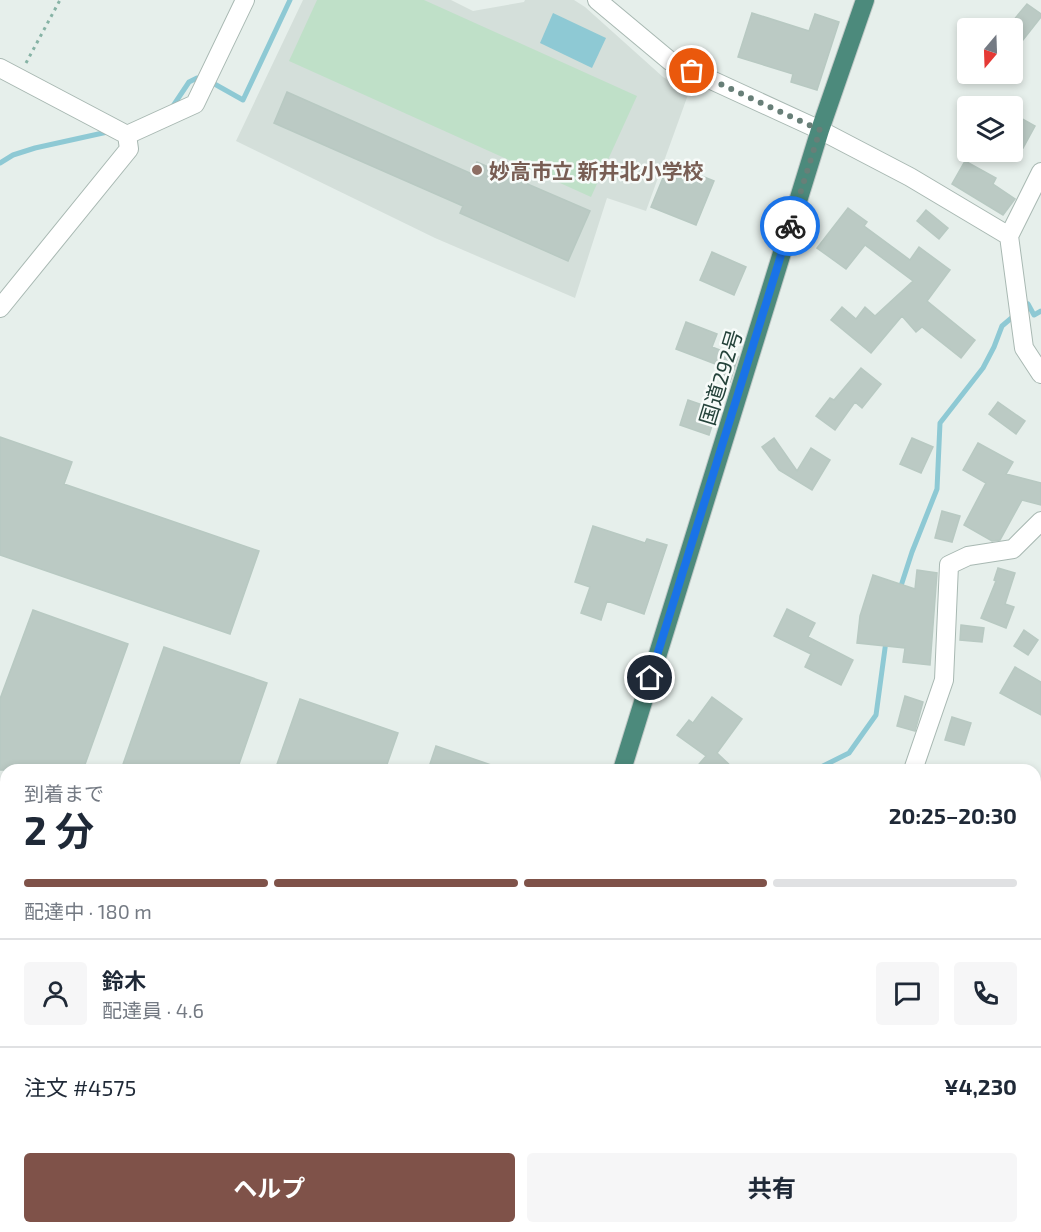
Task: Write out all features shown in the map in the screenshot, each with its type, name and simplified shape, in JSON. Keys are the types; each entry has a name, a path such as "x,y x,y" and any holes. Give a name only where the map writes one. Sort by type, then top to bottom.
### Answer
{"highway":[{"name":"国道292号","path":"624,764 820,130 865,0"}],"street":[{"path":"127,135 195,104 245,0"},
{"path":"597,0 670,61 820,130 910,177 1009,236"},
{"path":"0,68 127,135"},
{"path":"0,308 129,149 127,135"},
{"path":"1041,172 1009,236 1024,348 1041,374"},
{"path":"915,764 944,680 949,565 968,556 1013,549 1041,521"}],"path":[{"path":"18,77 60,0"}],"shaded area":[{"name":"妙高市立 新井北小学校","path":"303,0 451,0 473,11 525,0 574,0 585,7 663,77 689,92 646,211 607,198 575,298 435,238 236,141"}],"green space":[{"path":"317,0 424,0 637,96 591,197 289,61"}],"water":[{"path":"553,13 606,38 592,68 540,43"}],"building":[{"path":"1027,4 1041,14 1023,40 1023,18 1015,18"},
{"path":"752,13 809,31 815,14 839,22 817,90 791,82 793,74 738,57"},
{"path":"287,92 472,174 477,162 590,211 568,261 460,213 463,206 274,123"},
{"path":"1023,119 1035,126 1023,148"},
{"path":"964,162 967,162 996,178 993,184 1015,199 1003,215 952,184"},
{"path":"669,163 714,181 696,225 651,207"},
{"path":"848,208 867,222 864,226 910,260 919,247 950,270 927,301 975,340 961,358 922,327 916,332 902,316 871,353 831,320 842,307 856,319 865,307 875,316 913,281 865,245 846,269 817,248"},
{"path":"926,210 948,228 939,239 917,221"},
{"path":"712,252 746,267 734,295 700,280"},
{"path":"686,322 717,334 712,347 738,357 730,382 714,376 718,365 676,349"},
{"path":"861,368 881,384 862,408 855,402 835,430 816,416 830,398 834,400"},
{"path":"688,400 717,410 709,435 680,425"},
{"path":"998,402 1025,421 1016,434 989,414"},
{"path":"0,437 72,462 64,484 259,551 230,634 0,555"},
{"path":"774,438 797,471 811,448 830,460 812,490 779,470 762,447"},
{"path":"912,438 933,447 921,473 900,464"},
{"path":"978,443 1013,462 1006,474 1041,483 1041,505 1022,500 1000,540 992,541 964,525 986,483 963,470"},
{"path":"942,511 960,516 952,542 935,538"},
{"path":"593,526 645,543 647,539 667,545 644,614 607,601 601,620 581,613 590,587 575,582"},
{"path":"998,568 1015,573 1005,604 1014,607 1006,628 981,618 996,581 994,580"},
{"path":"917,570 937,573 930,665 903,662 905,648 857,643 860,616 873,575 915,589"},
{"path":"787,609 815,623 808,637 853,660 841,685 805,667 811,654 774,636"},
{"path":"33,610 128,644 85,764 0,764 0,699"},
{"path":"961,625 984,628 982,642 960,640"},
{"path":"1024,630 1038,640 1028,655 1014,646"},
{"path":"164,647 267,683 239,764 123,764"},
{"path":"1015,667 1041,682 1041,715 1000,693"},
{"path":"905,696 923,702 915,731 897,726"},
{"path":"712,697 742,719 717,753 729,764 699,764 706,756 677,735 689,720 693,723"},
{"path":"300,699 398,733 387,764 277,764"},
{"path":"952,717 971,723 964,745 945,740"},
{"path":"436,746 488,764 430,764"}],"waterway":[{"path":"173,106 189,82 197,78 211,82 243,100 290,0"},
{"path":"0,163 13,155 35,148 112,131"},
{"path":"1022,309 1028,304 1034,315 1041,311"},
{"path":"900,589 937,489 940,423 983,368 1002,326 1015,315"},
{"path":"827,764 849,753 876,715 886,641"}],"way so far":[{"path":"692,71 820,130 790,226"}],"place":[{"name":"妙高市立 新井北小学校","path":"477,170"}],"route":[{"path":"650,678 790,226"}]}
